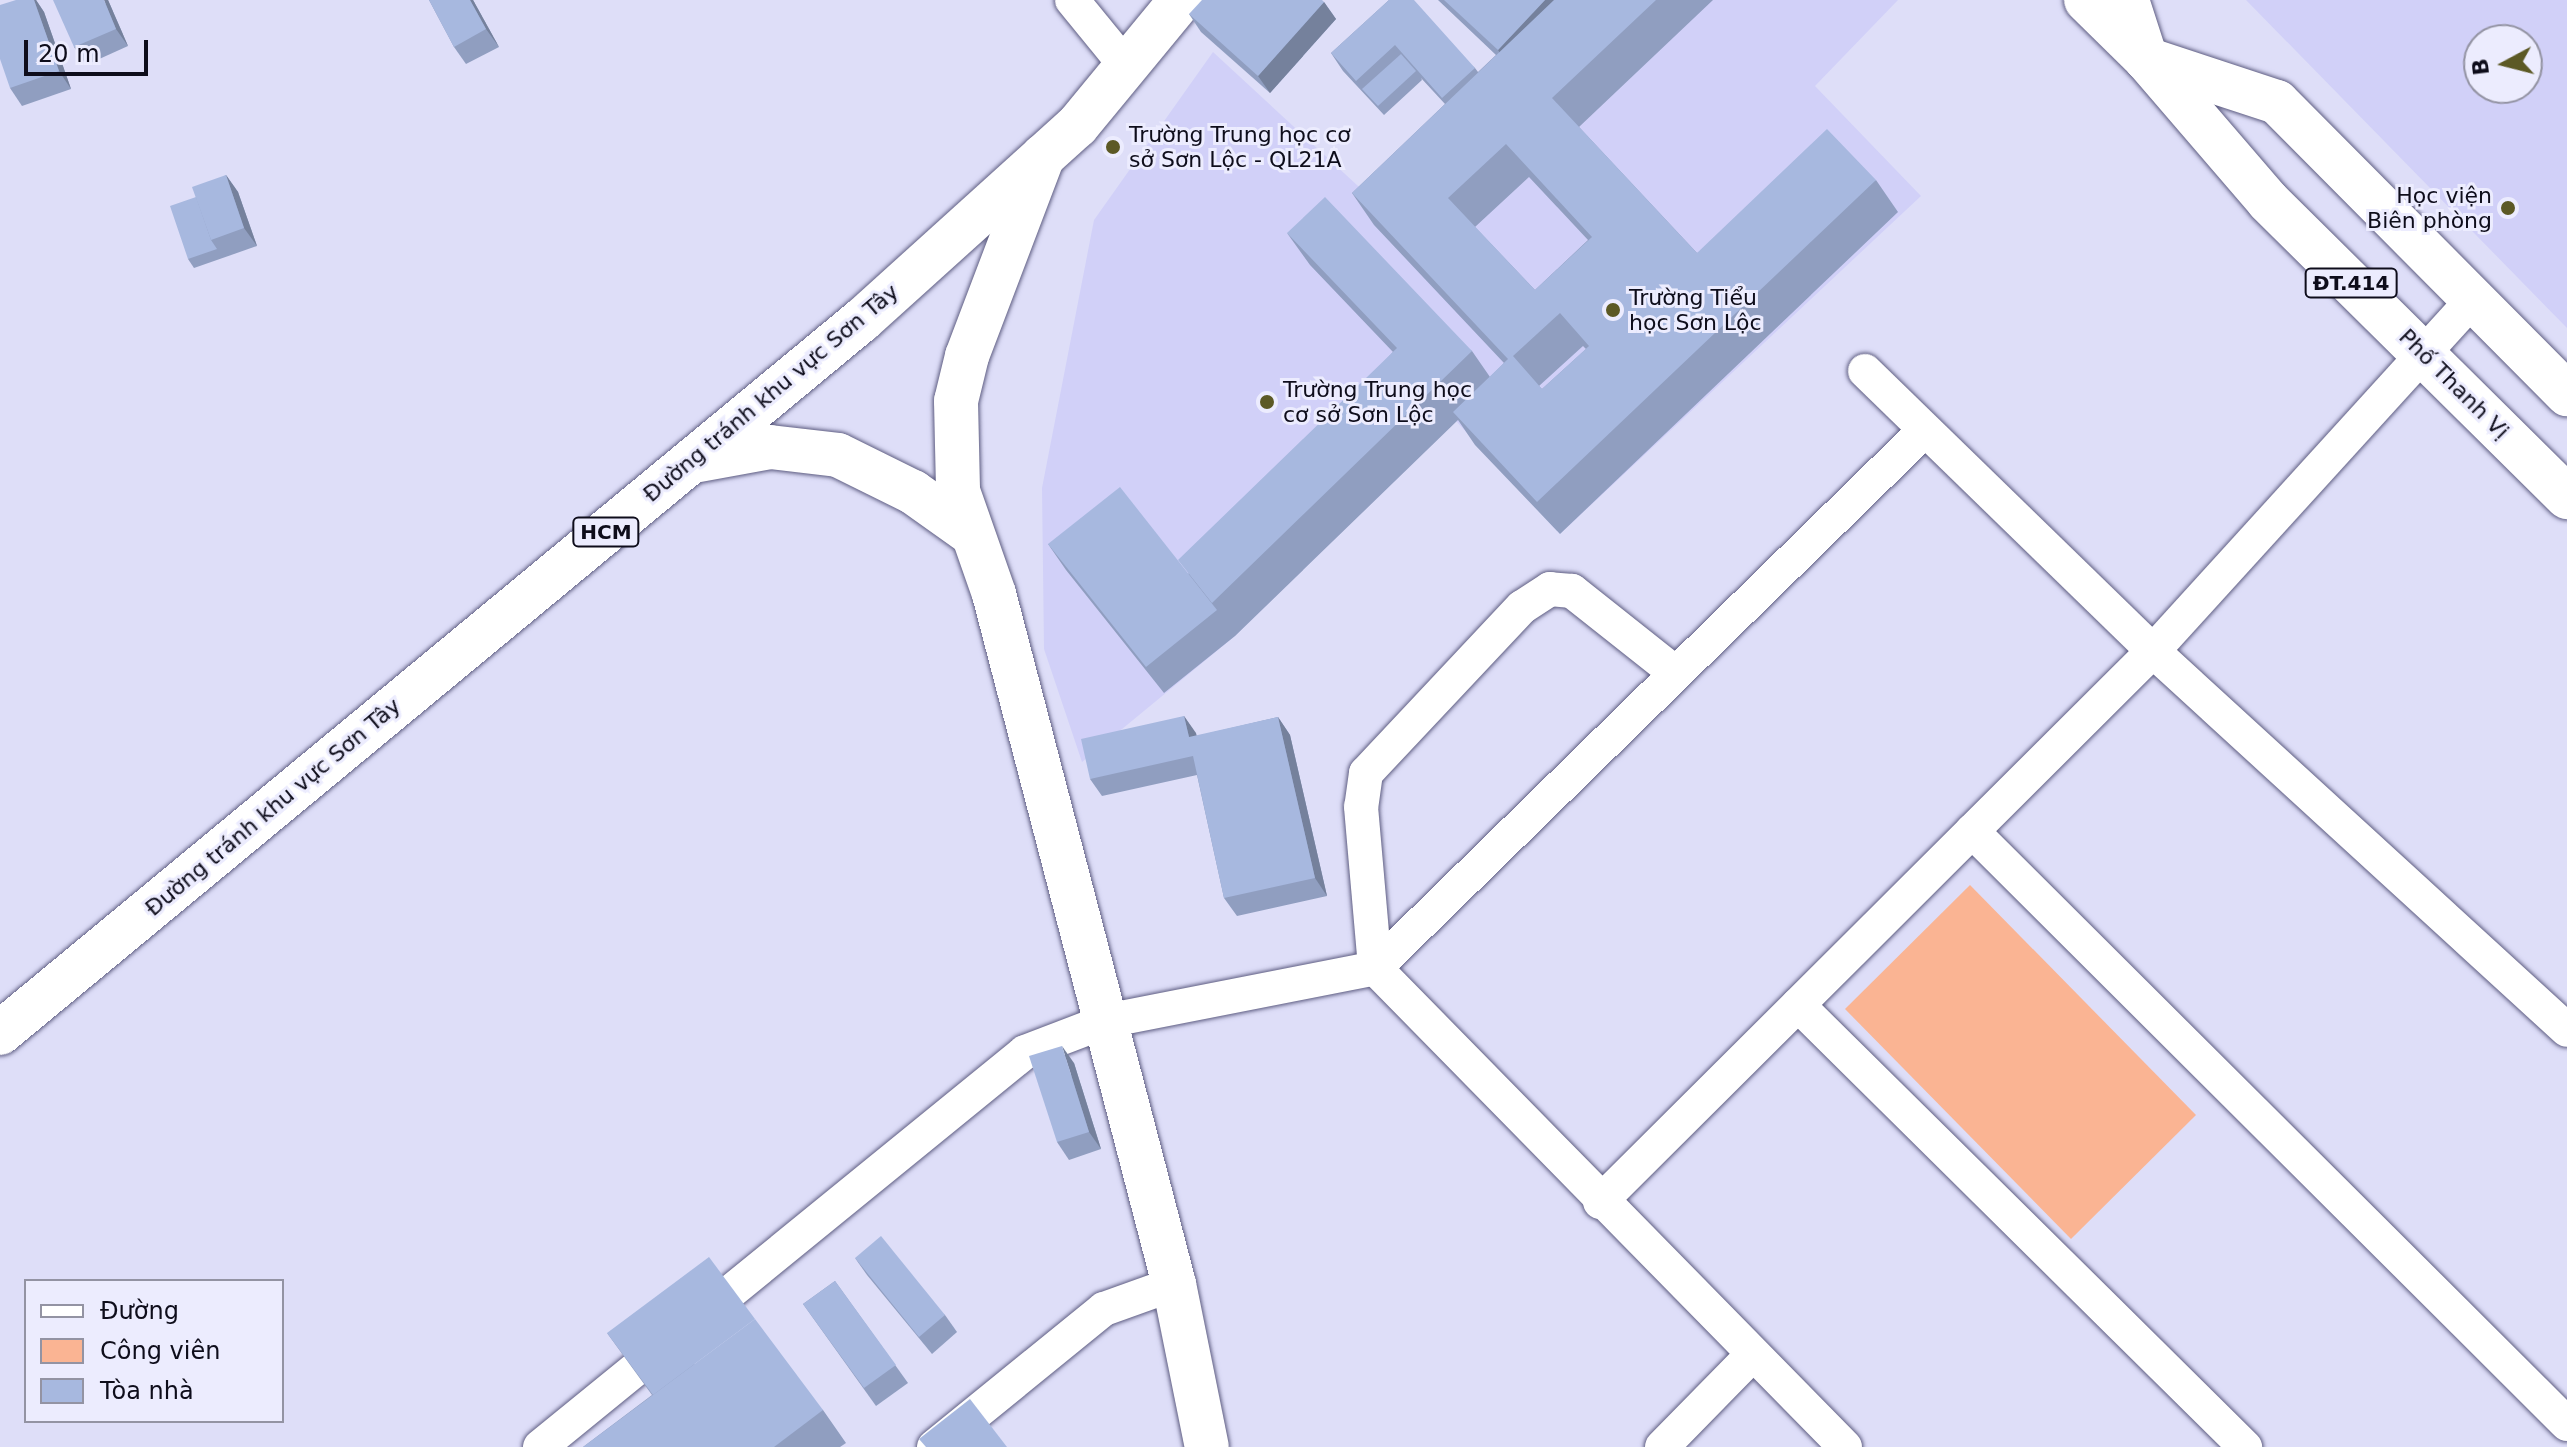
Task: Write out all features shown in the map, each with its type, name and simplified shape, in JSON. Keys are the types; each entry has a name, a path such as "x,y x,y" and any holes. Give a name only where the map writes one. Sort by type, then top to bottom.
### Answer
{"main road":[{"name":"Đường tránh khu vực Sơn Tây","path":"0,1033 862,320 1077,126 1181,0"},
{"name":"Phố Thanh Vị","path":"2086,0 2146,59 2268,201 2567,497"},
{"path":"2127,0 2146,59"},
{"name":"Phố Thanh Vị","path":"2146,59 2277,102 2567,394"},
{"path":"1043,156 967,356 956,401 958,491 994,594 1106,1021 1174,1284 1207,1447"},
{"path":"693,461 770,447 838,455 913,492 972,534"}],"street":[{"path":"1072,0 1126,66"},
{"path":"1600,1202 2153,651 2473,299"},
{"path":"1865,371 1923,432 2153,651 2567,1030"},
{"path":"540,1447 1025,1052 1106,1021 1375,968 1673,671 1923,432"},
{"path":"1673,671 1572,591 1550,589 1522,607 1366,773 1361,807 1375,968 1600,1202 1845,1447"},
{"path":"1972,831 2567,1424"},
{"path":"1798,1005 2245,1447"},
{"path":"934,1447 1104,1309 1174,1284"},
{"path":"1662,1447 1752,1355"}],"shaded area":[{"path":"1592,0 1898,0 1815,86 1921,196 1560,534 1456,421 1235,636 1082,762 1044,649 1042,488 1094,220 1213,52 1384,210"},
{"name":"Học viện Biên phòng","path":"2246,0 2567,0 2567,328"}],"green space":[{"path":"1970,885 2196,1115 2071,1239 1845,1009"}],"building":[{"path":"16,0 34,0 59,71 10,88 0,59 0,5"},
{"path":"53,0 104,0 116,29 74,47"},
{"path":"429,0 470,0 486,29 454,47"},
{"path":"1202,0 1324,2 1258,76 1189,14"},
{"path":"1389,0 1414,0 1475,68 1442,98 1395,45 1356,81 1331,53"},
{"path":"1444,0 1545,0 1498,50"},
{"path":"1554,0 1656,0 1552,98 1697,253 1827,129 1876,180 1537,502 1453,412 1508,359 1352,193","holes":["1506,144 1592,237 1535,290 1448,198","1560,313 1589,346 1542,389 1513,356"]},
{"path":"1401,54 1416,71 1378,106 1362,89"},
{"path":"226,175 244,228 211,240 192,187"},
{"path":"196,197 217,249 188,259 170,206"},
{"path":"1325,197 1472,351 1212,603 1178,560 1397,348 1287,233"},
{"path":"1120,487 1217,610 1146,667 1048,544"},
{"path":"1184,716 1189,737 1278,717 1315,878 1224,898 1193,756 1090,779 1081,739"},
{"path":"1062,1046 1089,1132 1057,1142 1029,1056"},
{"path":"881,1236 945,1315 919,1337 855,1258"},
{"path":"709,1257 755,1319 653,1395 607,1333"},
{"path":"835,1281 896,1365 864,1388 803,1304"},
{"path":"755,1319 823,1410 774,1447 583,1447"},
{"path":"970,1399 1007,1447 926,1447 919,1439"}],"place":[{"name":"Trường Trung học cơ sở Sơn Lộc - QL21A","path":"1113,147"},
{"name":"Học viện Biên phòng","path":"2508,208"},
{"name":"Trường Tiểu học Sơn Lộc","path":"1613,310"},
{"name":"Trường Trung học cơ sở Sơn Lộc","path":"1267,402"}]}
